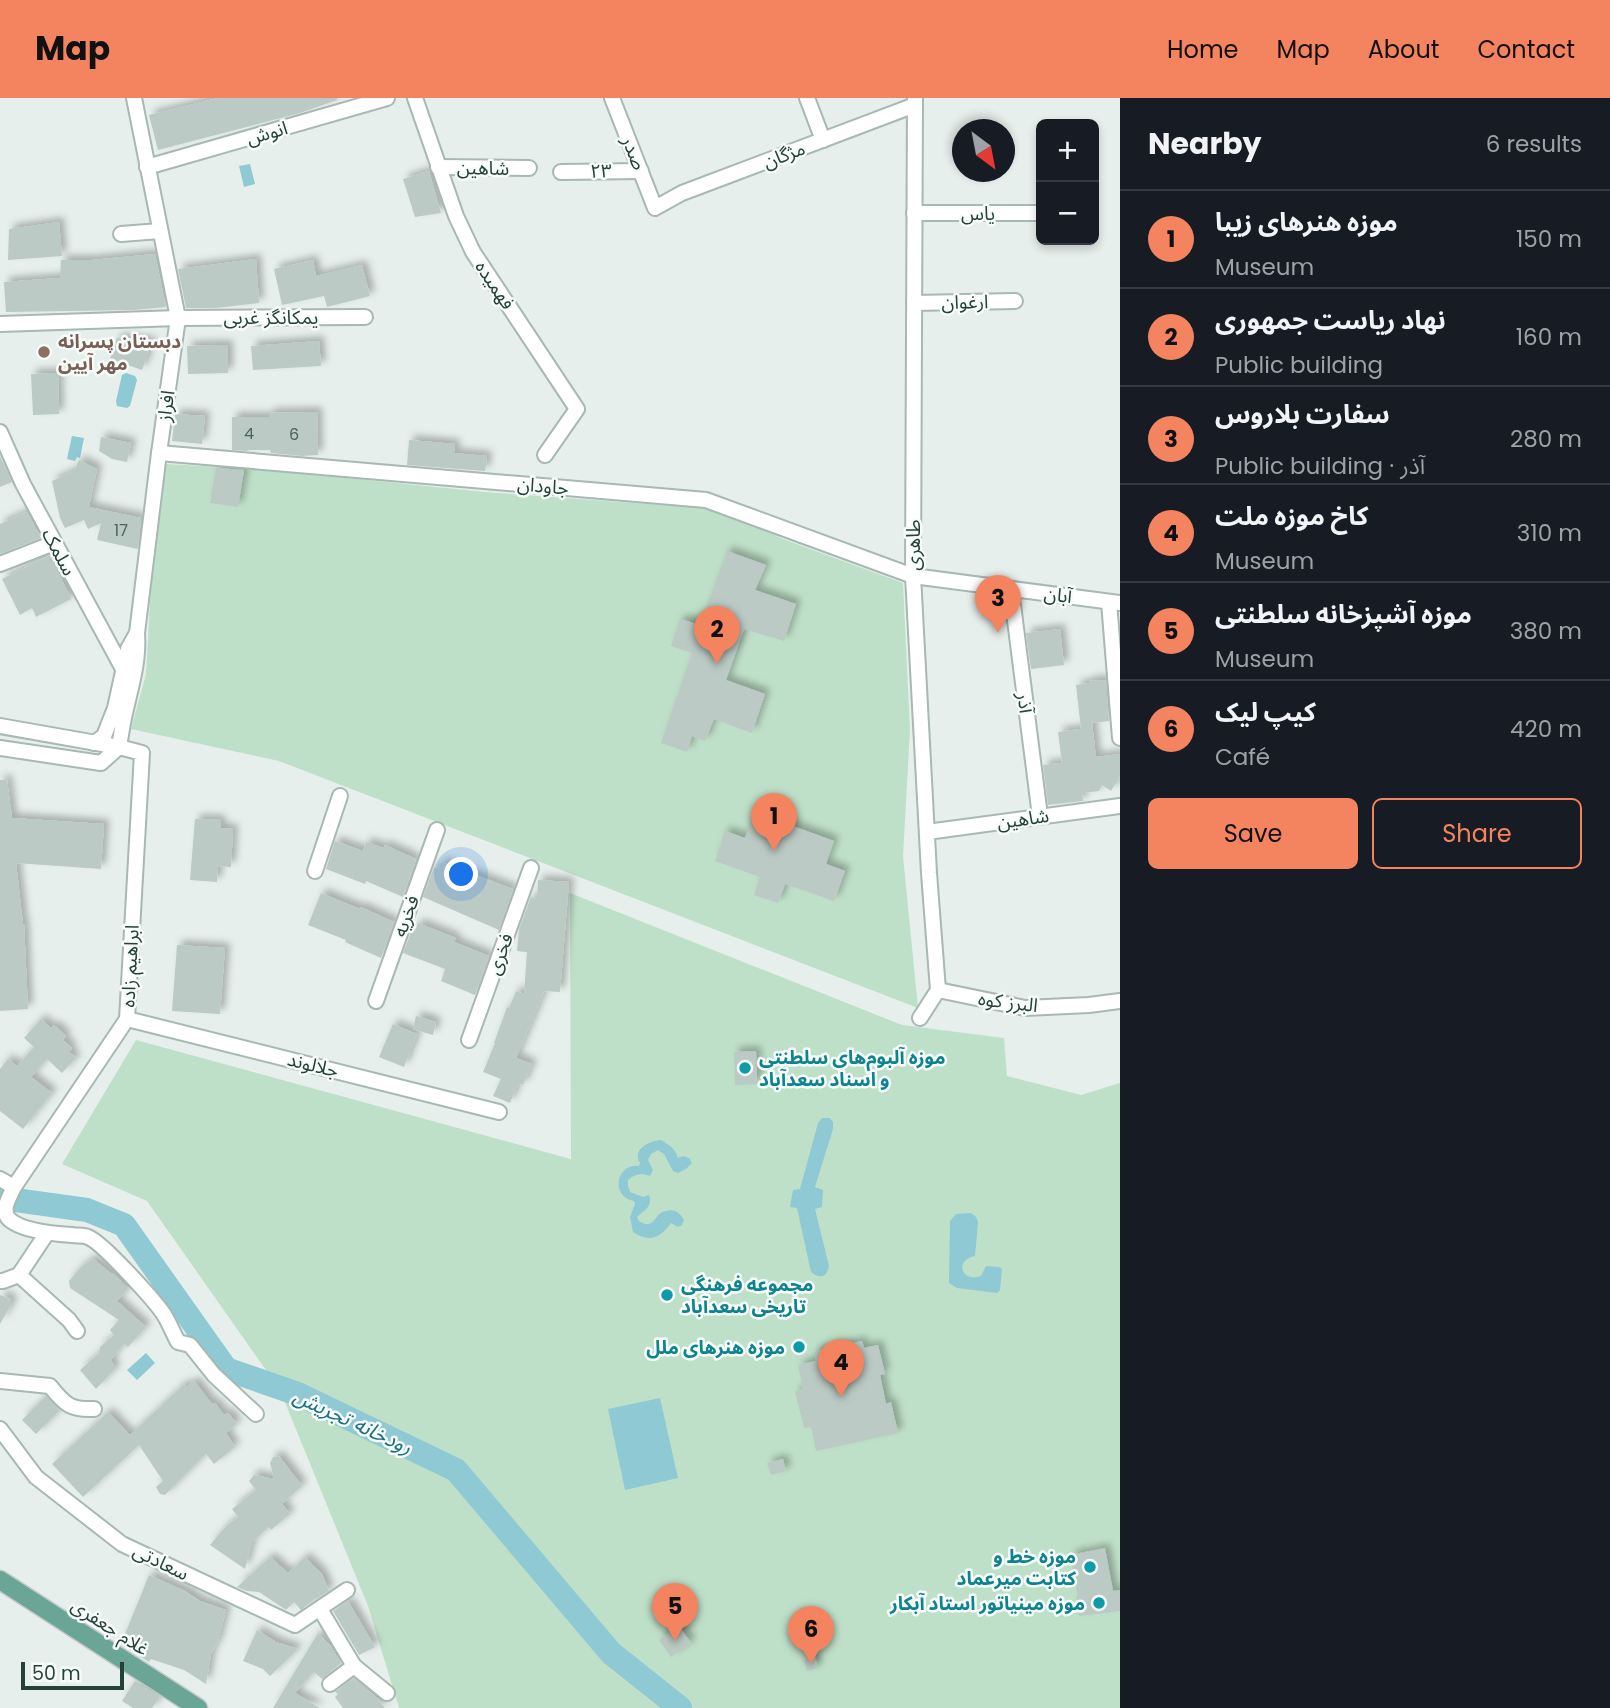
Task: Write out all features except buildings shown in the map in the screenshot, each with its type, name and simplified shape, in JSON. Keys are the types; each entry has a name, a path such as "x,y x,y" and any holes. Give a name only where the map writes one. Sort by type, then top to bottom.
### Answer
{"main road":[{"name":"غلام جعفری","path":"0,1580 198,1708"}],"street":[{"name":"افراز","path":"119,747 139,651 137,632 178,318 134,98"},
{"name":"انوش","path":"147,167 387,98"},
{"name":"فهمیده","path":"415,98 456,216 473,252 577,409 545,455"},
{"name":"صدر","path":"612,98 655,208"},
{"path":"807,98 822,140"},
{"name":"مژگان","path":"655,208 682,193 915,102"},
{"name":"طاهری","path":"915,102 913,576 938,990"},
{"name":"شاهین","path":"438,167 529,168"},
{"name":"۲۳","path":"561,172 641,171"},
{"name":"یاس","path":"914,213 1036,213"},
{"path":"121,234 160,231"},
{"name":"ارغوان","path":"914,303 1015,301"},
{"name":"یمکانگز غربی","path":"0,324 178,318 365,317"},
{"name":"سلمک","path":"0,432 23,484 123,669"},
{"name":"جاودان","path":"159,453 706,500 913,576"},
{"path":"0,564 54,543"},
{"name":"آبان","path":"913,576 1114,602"},
{"name":"آذر","path":"1011,589 1040,816"},
{"path":"1114,602 1120,738"},
{"name":"افراز","path":"94,743 104,736 116,708 128,649 137,632"},
{"path":"0,726 119,747"},
{"path":"0,748 102,763 119,747"},
{"name":"ابراهیم زاده","path":"14,1187 127,1019 142,753 119,747"},
{"path":"315,871 341,796"},
{"name":"شاهین","path":"927,832 1120,806"},
{"name":"فخریه","path":"376,1001 437,830"},
{"name":"فخری","path":"469,1040 531,868"},
{"path":"920,1018 938,990"},
{"name":"البرز کوه","path":"938,990 1025,1008 1120,1001"},
{"name":"جلالوند","path":"127,1019 499,1112"},
{"path":"0,1180 14,1187 2,1206 8,1219 47,1233 89,1237 144,1289 164,1315 178,1342 190,1345 214,1375 256,1414"},
{"path":"0,1281 19,1275 47,1233"},
{"path":"19,1275 69,1320 77,1331"},
{"path":"0,1381 50,1387 61,1399 78,1409 94,1409"},
{"name":"سعادتی","path":"0,1429 36,1477 122,1544 295,1625 347,1590"},
{"path":"320,1609 354,1666 387,1693"},
{"path":"330,1684 354,1666"}],"green space":[{"path":"165,464 259,469 485,492 703,508 737,517 783,539 903,583 910,730 903,856 918,1008 279,761 131,729 146,674 151,585"},
{"name":"مجموعه فرهنگی تاریخی سعدآباد","path":"570,893 902,1025 1004,1038 1007,1076 1081,1095 1120,1083 1120,1708 399,1708 368,1606 280,1390 147,1201 62,1164 136,1040 571,1159"}],"water":[{"path":"250,164 255,184 244,187 239,166"},
{"path":"126,373 135,376 137,380 130,406 127,408 117,406 116,401 122,375"},
{"path":"72,436 84,438 80,458 77,457 75,461 67,459"},
{"path":"822,1118 830,1118 833,1129 815,1187 823,1190 822,1207 815,1209 829,1266 825,1275 817,1276 811,1272 797,1208 790,1207 793,1190 800,1189 818,1123"},
{"path":"661,1140 672,1148 678,1158 689,1158 692,1163 678,1173 673,1171 664,1154 658,1150 651,1154 648,1160 653,1170 650,1176 641,1174 628,1180 630,1192 643,1197 649,1195 649,1205 637,1217 639,1221 649,1224 659,1214 670,1210 684,1220 682,1225 678,1227 671,1223 659,1235 650,1238 633,1232 630,1217 635,1204 621,1193 619,1181 625,1170 631,1166 639,1166 638,1154 643,1147"},
{"path":"971,1213 978,1222 975,1256 964,1262 963,1270 965,1274 974,1277 981,1276 986,1266 1002,1269 1000,1290 997,1293 957,1288 949,1283 950,1221 956,1214"},
{"path":"146,1353 155,1363 137,1380 127,1370"},
{"path":"660,1398 678,1478 625,1490 608,1409"}],"waterway":[{"name":"رودخانه تجریش","path":"0,1198 87,1210 124,1225 226,1369 298,1394 456,1470 611,1653 680,1708"}],"place":[{"name":"دبستان پسرانه مهر آیین","path":"44,352"},
{"name":"سفارت بلاروس","path":"998,633"},
{"name":"نهاد ریاست جمهوری","path":"717,664"},
{"name":"موزه هنرهای زیبا","path":"774,851"},
{"name":"موزه آلبوم‌های سلطنتی و اسناد سعدآباد","path":"745,1068"},
{"name":"مجموعه فرهنگی تاریخی سعدآباد","path":"667,1295"},
{"name":"موزه هنرهای ملل","path":"799,1347"},
{"name":"کاخ موزه ملت","path":"841,1397"},
{"name":"موزه خط و کتابت میرعماد","path":"1090,1567"},
{"name":"موزه مینیاتور استاد آبکار","path":"1099,1603"},
{"name":"موزه آشپزخانه سلطنتی","path":"675,1641"},
{"name":"کیپ لیک","path":"811,1664"}]}
